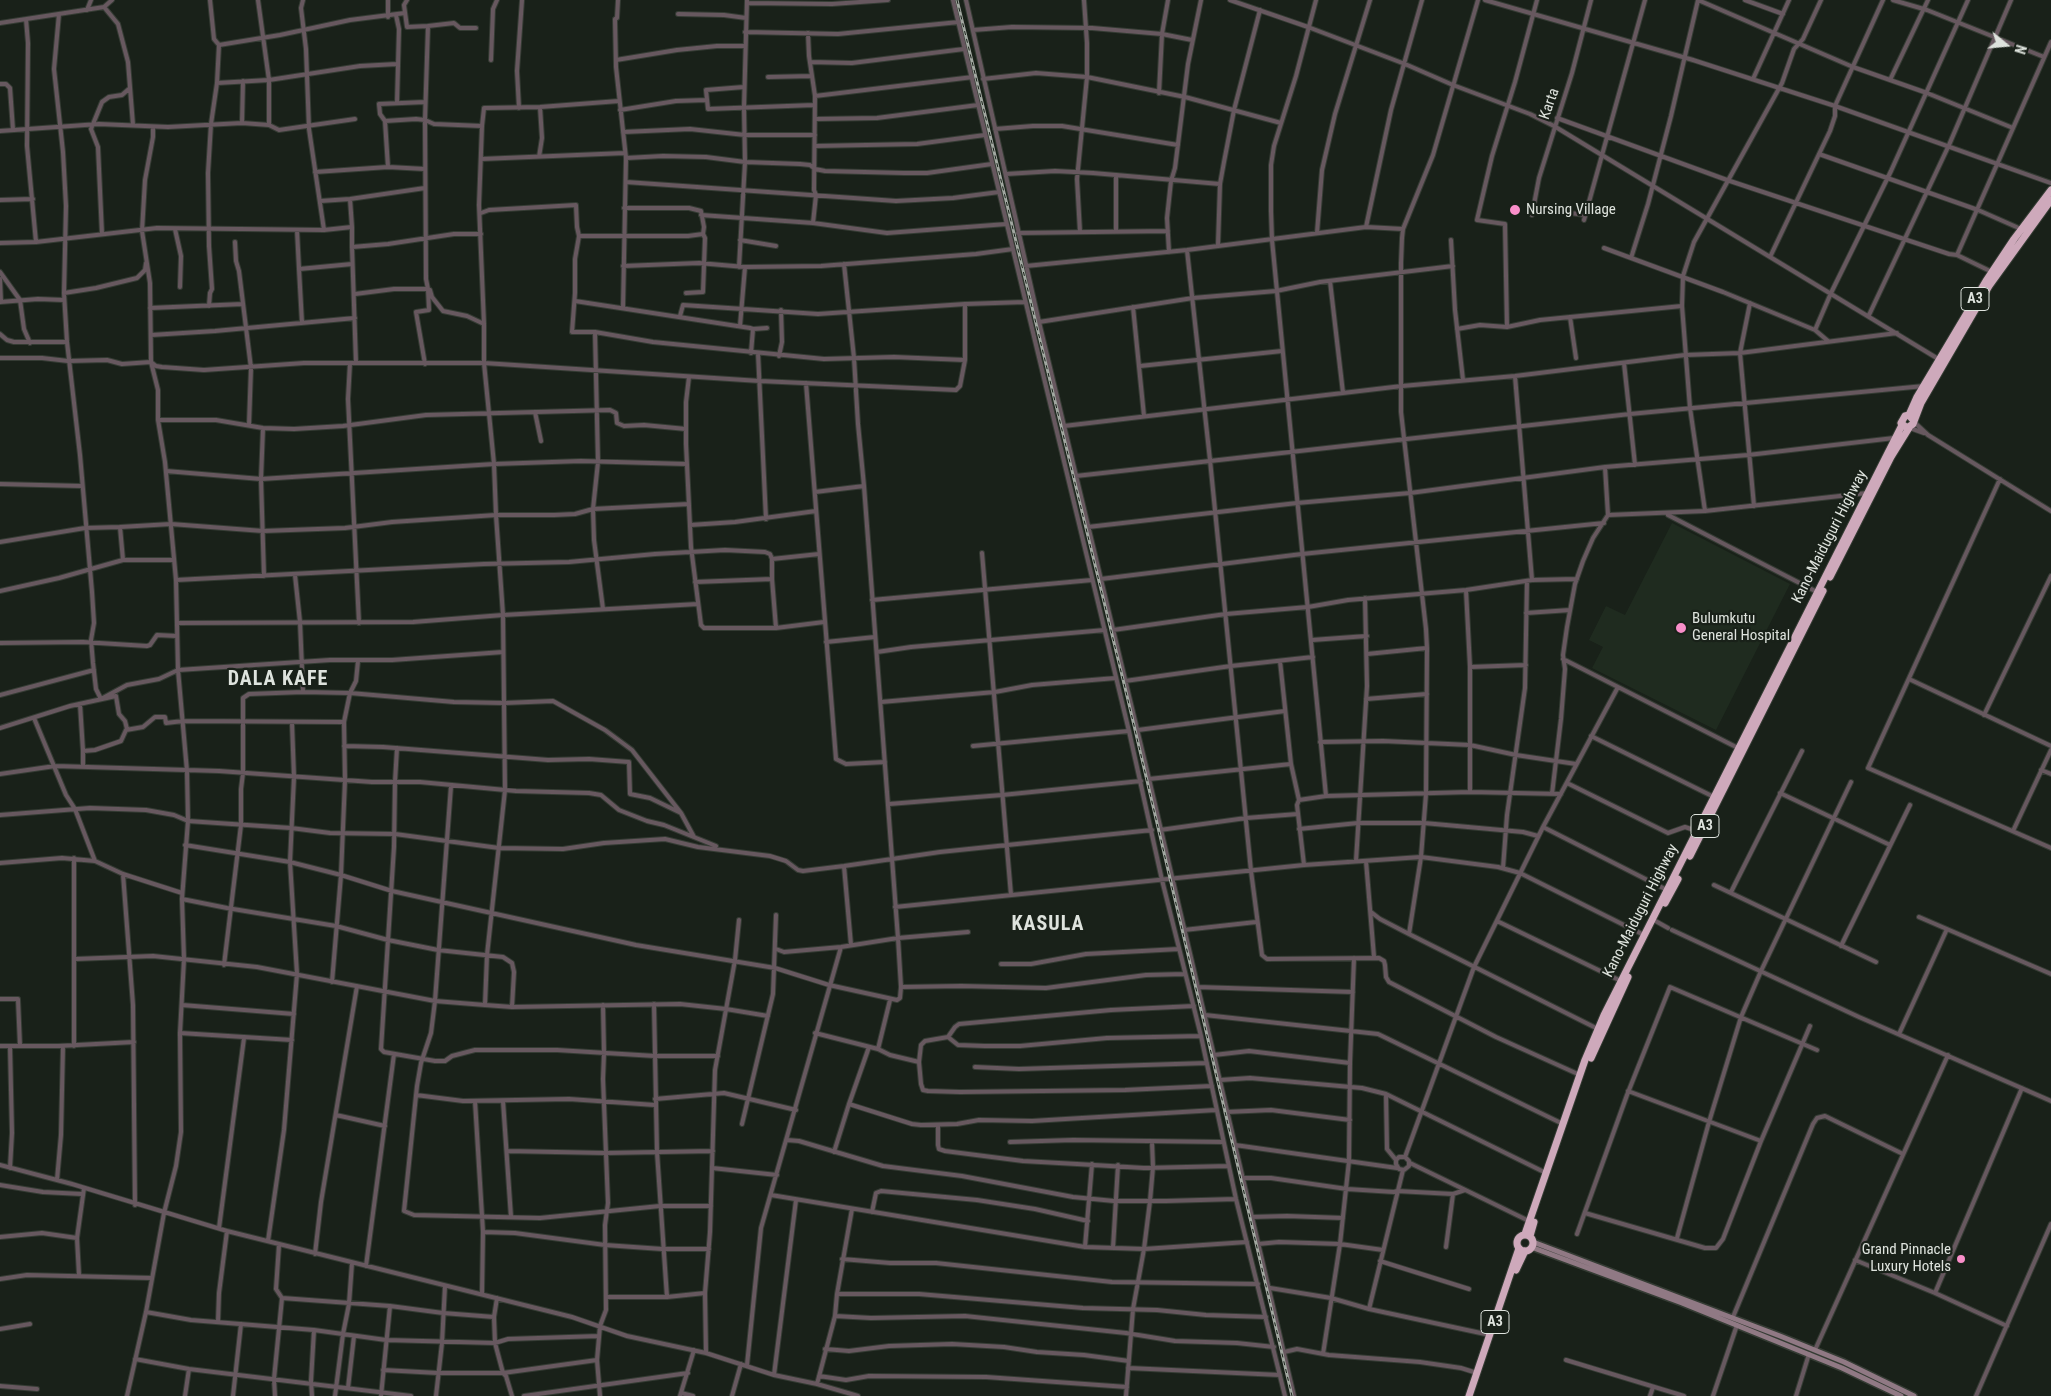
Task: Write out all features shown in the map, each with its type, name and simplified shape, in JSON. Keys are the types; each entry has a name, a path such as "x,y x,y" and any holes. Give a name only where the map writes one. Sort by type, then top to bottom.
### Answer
{"highway":[{"name":"Kano-Maiduguri Highway","path":"1469,1396 1527,1243 1529,1221 1580,1075 1598,1029 1621,981 1644,935 1654,920 1666,890 1868,493 1894,438 1909,423 1924,386 1992,272 2021,228 2051,190"},
{"name":"Kano-Maiduguri Highway","path":"1473,1396 1490,1335 1527,1243 1592,1056 1654,920 1909,423 1989,286 2051,200"}],"street":[{"path":"87,10 91,0"},
{"path":"0,23 104,7 112,0"},
{"path":"209,306 212,290 208,173 219,45 214,39 210,0"},
{"path":"258,0 270,80 269,124"},
{"path":"303,0 300,8 304,30 309,125 324,230"},
{"path":"388,0 388,16"},
{"path":"407,0 404,5 407,27 454,24 460,28 476,28"},
{"path":"491,60 493,9 497,0"},
{"path":"519,108 517,71 522,0"},
{"path":"618,0 617,18 615,20 616,60 626,158 623,308"},
{"path":"739,267 745,162 744,87 747,2 832,4 888,0"},
{"path":"953,0 1141,781 1162,880 1201,1036 1236,1199 1285,1396"},
{"path":"966,0 1038,322 1138,730 1294,1396"},
{"path":"1080,232 1077,172 1087,77 1084,0"},
{"path":"1158,93 1162,34 1168,0"},
{"path":"1168,252 1171,181 1178,145 1192,40 1201,0"},
{"path":"1230,0 1405,64 1554,126 1706,219 1869,315 1940,360"},
{"path":"1316,0 1296,76 1280,123 1271,165 1272,240 1276,291 1326,796"},
{"path":"1316,233 1322,170 1335,114 1370,0"},
{"path":"1366,227 1379,164 1422,0"},
{"path":"1409,934 1421,857 1426,794 1427,648 1402,412 1401,273 1403,229 1433,155 1478,0"},
{"path":"1486,0 1684,57 1836,106 2051,183"},
{"path":"1507,328 1505,224 1477,220 1492,156 1537,0"},
{"name":"Karta","path":"1532,215 1539,178 1592,0"},
{"path":"1534,208 1585,218 1601,154 1645,0"},
{"path":"1631,258 1660,157 1698,0 1853,67 1927,93 2013,128"},
{"path":"1745,0 1783,14"},
{"path":"1753,80 1789,0"},
{"path":"1705,511 1690,408 1685,355 1682,306 1683,276 1694,242 1778,88 1794,48 1799,43 1822,0"},
{"path":"1770,257 1819,154 1835,116 1836,106 1883,0"},
{"path":"1893,0 1924,9 2044,58"},
{"path":"1890,80 1928,0"},
{"path":"1815,330 1864,224 1888,179 1968,0"},
{"path":"1869,315 1949,145 2011,0"},
{"path":"104,7 118,24 128,62 133,125"},
{"path":"1218,246 1220,184 1234,110 1260,10"},
{"path":"219,45 264,38 350,20 405,13"},
{"path":"59,14 54,69 63,152 66,206 64,300 68,361 77,423 94,622 92,643 94,670 96,689 101,699"},
{"path":"678,14 724,15 746,18"},
{"path":"396,15 399,30 397,103"},
{"path":"26,19 28,43 27,146 36,242"},
{"path":"745,32 838,34 959,22"},
{"path":"428,26 425,102 426,279 432,297 443,311 468,316 484,324"},
{"path":"972,30 1012,27 1086,28 1162,34 1192,40"},
{"path":"808,33 815,96 814,190 816,195 813,223"},
{"path":"1957,254 2051,42"},
{"path":"616,60 677,50 717,46 745,46"},
{"path":"810,62 852,64 964,49"},
{"path":"217,83 270,80 360,66 397,64"},
{"path":"983,79 1036,73 1087,77 1185,97 1280,123"},
{"path":"768,78 812,76"},
{"path":"815,96 973,77"},
{"path":"242,123 243,81"},
{"path":"0,84 6,84 10,88 14,130"},
{"path":"744,87 706,90 708,109 814,105"},
{"path":"102,234 98,147 91,129 102,102 109,97 122,95 130,88"},
{"path":"620,110 676,101 706,100"},
{"path":"485,1005 487,955 504,790 504,703 503,615 500,564 494,464 484,363 481,159 484,108 540,107 619,101"},
{"path":"388,166 385,121 380,114 379,104 425,102"},
{"path":"815,119 877,118 978,105"},
{"path":"539,158 542,138 540,107"},
{"path":"1557,118 1727,180 1864,224 1949,254 1957,254 1992,272"},
{"path":"0,131 27,128 133,125 183,127 242,123 269,124 279,130 355,119"},
{"path":"385,121 425,120 434,124 482,126"},
{"path":"994,129 1062,126 1178,145"},
{"path":"127,1396 146,1312 164,1212 176,1166 181,1132 180,1032 184,959 182,893 188,821 188,772 178,670 176,580 166,471 158,420 158,390 150,362 151,335 147,258 142,231 144,180 153,137 153,127"},
{"path":"623,132 690,129 745,135 814,135"},
{"path":"815,146 918,144 986,135"},
{"path":"481,159 539,158 625,152"},
{"path":"1819,154 1978,210 2021,228"},
{"path":"626,158 663,156 706,157 745,162 810,165 815,169 927,173 992,164"},
{"path":"315,172 388,166 425,169"},
{"path":"1006,174 1077,172 1220,184"},
{"path":"1116,175 1116,230"},
{"path":"626,182 896,201 922,201 999,192"},
{"path":"320,201 350,199 425,188"},
{"path":"0,200 33,198"},
{"path":"350,199 355,294 356,363"},
{"path":"481,212 576,205 577,227 580,236 575,259 575,301 572,332 595,332 780,356 824,359 894,357 964,360"},
{"path":"624,208 689,208 701,211 705,238 703,292 686,292"},
{"path":"701,215 813,223 887,233 1007,224"},
{"path":"1026,266 1187,250 1366,227 1403,229"},
{"path":"0,243 36,242 157,228 324,230 352,228"},
{"path":"175,229 181,256 180,288"},
{"path":"297,230 302,323"},
{"path":"1018,232 1168,231"},
{"path":"352,247 438,238 454,234 481,234"},
{"path":"580,236 688,236 703,234"},
{"path":"740,240 776,246"},
{"path":"1452,240 1457,329 1463,380"},
{"path":"235,242 251,368 249,425"},
{"path":"1604,248 1683,276 1750,303 1815,330 1828,341"},
{"path":"623,266 703,263 739,267 821,266 976,254 1013,249"},
{"path":"1187,250 1216,513 1256,922 1262,955 1267,959 1374,957 1384,961 1386,977 1389,982 1580,1075"},
{"path":"64,293 96,288 137,278 145,270 147,258"},
{"path":"299,268 352,264"},
{"path":"185,845 290,862 392,891 491,914 636,945 775,968 829,985 890,1000 900,998 901,987 886,762 854,358 844,264"},
{"path":"1038,322 1193,298 1276,291 1330,281 1453,266"},
{"path":"740,326 745,267"},
{"path":"0,272 20,300 24,330 30,343"},
{"path":"0,280 1,302 64,300"},
{"path":"1330,281 1343,393"},
{"path":"355,294 394,289 429,288"},
{"path":"424,364 416,312 429,310 429,288"},
{"path":"575,301 753,329 767,328"},
{"path":"680,316 683,305 741,310 781,310 818,314 1025,302"},
{"path":"1750,303 1740,354 1754,506"},
{"path":"150,308 243,304"},
{"path":"0,358 42,358 68,361 106,360 122,364 150,362 156,366 192,370 251,368 270,365 350,363 484,363 760,381 956,390 960,386 964,360 965,304"},
{"path":"1457,329 1480,325 1507,328 1540,320 1682,306"},
{"path":"1133,307 1144,416"},
{"path":"780,356 782,342 781,310"},
{"path":"1570,317 1576,358"},
{"path":"151,335 355,318"},
{"path":"751,353 753,329"},
{"path":"595,332 598,462 594,509 594,540 602,609"},
{"path":"1064,426 1402,386 1515,376 1685,355 1740,354 1897,333"},
{"path":"0,334 7,340 30,343 67,342"},
{"path":"1140,366 1199,358 1282,351"},
{"path":"758,353 766,519"},
{"path":"350,363 348,399 356,528 359,623"},
{"path":"1624,363 1634,465"},
{"path":"689,376 686,402 686,464 692,552 701,625 704,628 776,628 824,622"},
{"path":"1503,868 1510,793 1524,696 1526,613 1529,580 1528,530 1515,376"},
{"path":"806,383 836,759 846,764 886,762"},
{"path":"1076,476 1292,451 1520,428 1630,414 1924,386"},
{"path":"158,420 216,420 263,428 294,430 426,416 610,410 616,413 617,423 624,426 644,425 686,429"},
{"path":"535,412 541,441"},
{"path":"1909,423 2051,511"},
{"path":"263,428 261,479 264,576"},
{"path":"1088,527 1297,503 1410,493 1605,467 1748,455 1894,438"},
{"path":"166,471 261,479 494,464 598,462 686,464"},
{"path":"1552,794 1561,719 1565,669 1563,659 1570,610 1577,579 1593,538 1608,515 1605,467"},
{"path":"2000,479 1868,768 2051,848"},
{"path":"0,484 82,486"},
{"path":"815,492 864,486"},
{"path":"1608,515 1705,511 1868,493"},
{"path":"0,542 85,528 171,524 263,531 356,528 392,522 496,515 575,514 594,509 689,504"},
{"path":"690,525 766,519 816,511"},
{"path":"1666,514 1818,592"},
{"path":"1101,579 1302,554 1604,523"},
{"path":"120,527 123,560"},
{"path":"176,580 568,562 725,550 765,552 770,554 772,559 776,628"},
{"path":"982,553 1011,895"},
{"path":"772,559 819,554"},
{"path":"0,591 123,560 174,560"},
{"path":"295,575 300,622 303,692"},
{"path":"1984,715 2051,576"},
{"path":"695,582 772,579"},
{"path":"1113,630 1226,614 1308,607 1365,598 1466,590 1529,580 1577,579"},
{"path":"872,600 1092,580"},
{"path":"1466,590 1470,667 1470,792"},
{"path":"1356,861 1366,699 1367,636 1365,598"},
{"path":"177,623 413,622 698,604"},
{"path":"1526,613 1570,610"},
{"path":"877,652 911,647 1105,630"},
{"path":"0,643 72,641 147,646 150,645 157,635 177,636"},
{"path":"1312,640 1367,636"},
{"path":"826,642 875,637"},
{"path":"1367,654 1427,648"},
{"path":"101,699 127,685 159,679 178,670 503,652"},
{"path":"1125,681 1313,657"},
{"path":"1563,659 1738,748"},
{"path":"332,982 343,833 345,780 344,722 350,693 356,680 358,661"},
{"path":"1280,661 1291,764 1299,800 1297,805 1304,865"},
{"path":"1470,667 1526,665"},
{"path":"0,695 94,670"},
{"path":"881,702 995,692 1032,686 1116,678"},
{"path":"1908,678 2051,748 2013,831"},
{"path":"1405,1157 1474,967 1538,836 1618,687"},
{"path":"224,965 241,825 244,698 246,695 303,692 350,693 382,697 504,703 553,701 605,730 632,750 682,813 694,837"},
{"path":"1366,699 1427,694"},
{"path":"0,728 80,704 116,696 119,714 125,721 127,729 121,741 94,750 83,750"},
{"path":"80,704 83,767"},
{"path":"1138,730 1285,711"},
{"path":"127,729 143,727 155,717 165,717 166,723 182,721 344,722"},
{"path":"34,718 95,860"},
{"path":"268,1241 284,1130 297,974 290,862 294,777 292,723"},
{"path":"973,746 1129,731"},
{"path":"1591,736 1714,797"},
{"path":"1320,742 1364,741 1470,746 1576,764"},
{"path":"344,746 397,748 548,760 588,759 629,762 630,794 650,798 682,813"},
{"path":"397,748 394,782 395,834 392,891 381,1049 422,1060 445,1061 452,1056 475,1050 557,1050 655,1056 718,1056"},
{"path":"1731,892 1802,751"},
{"path":"1149,780 1291,764"},
{"path":"0,774 55,766 243,773 345,780 420,782 504,790 589,793 601,795 619,810 720,848"},
{"path":"2041,770 2051,774"},
{"path":"889,804 1002,796 1141,781"},
{"path":"1677,1238 1709,1122 1741,1017 1851,782"},
{"path":"1568,783 1668,834 1686,827 1697,831"},
{"path":"451,786 435,1001 431,1033 422,1060 416,1095 404,1211 414,1214 481,1218 540,1218 660,1206 711,1206"},
{"path":"1299,800 1326,796 1470,792 1561,794"},
{"path":"1780,793 1890,845"},
{"path":"1841,946 1910,805"},
{"path":"0,815 90,808 146,810 174,815 188,821 291,828 330,833 395,834 499,848 563,849 656,838 698,847 720,848 748,854 770,856 786,861 798,870 803,871 1006,844 1152,830"},
{"path":"1160,830 1246,818 1298,814"},
{"path":"1300,829 1358,823 1424,823 1506,830 1538,836"},
{"path":"1543,827 1666,890"},
{"path":"896,907 1304,865 1421,857 1503,868 1520,873 1644,935"},
{"path":"74,858 74,1046"},
{"path":"0,863 74,858 95,860 123,874 182,893"},
{"path":"1366,861 1374,957"},
{"path":"844,866 851,945"},
{"path":"123,874 134,1042 135,1205"},
{"path":"1714,885 1876,962"},
{"path":"182,899 336,926 388,940 438,950 502,957 512,963 514,972 512,1007"},
{"path":"1371,912 1409,934 1598,1029"},
{"path":"742,1124 773,994 776,915"},
{"path":"1919,917 2051,974"},
{"path":"706,1353 706,1293 716,1095 715,1070 739,920"},
{"path":"1654,920 1899,1034 2051,1101"},
{"path":"1497,921 1621,981"},
{"path":"1184,930 1256,922"},
{"path":"1899,1034 1947,929"},
{"path":"776,950 784,952 841,947 898,938 968,932"},
{"path":"747,1365 761,1228 841,947"},
{"path":"1002,964 1031,964 1086,954 1180,949"},
{"path":"75,960 153,956 257,967 435,1001 512,1007 654,1004 726,1009 768,1016"},
{"path":"1323,1354 1347,1189 1354,958"},
{"path":"901,987 1046,988 1146,976 1185,974"},
{"path":"315,1254 321,1202 357,986"},
{"path":"1197,987 1353,992"},
{"path":"1577,1234 1628,1090 1670,987 1817,1050"},
{"path":"0,999 18,999 20,1046"},
{"path":"878,1049 890,1000"},
{"path":"654,1004 657,1152 662,1248 667,1296"},
{"path":"182,1005 294,1014"},
{"path":"600,1396 597,1360 600,1326 606,1310 605,1225 608,1212 602,1005"},
{"path":"948,1038 957,1025 966,1022 1111,1010 1194,1006"},
{"path":"1205,1015 1378,1034 1563,1124"},
{"path":"1584,1213 1677,1238 1705,1248 1716,1248 1723,1239 1761,1141 1810,1026"},
{"path":"180,1032 292,1040"},
{"path":"815,1033 878,1049 890,1055 919,1062"},
{"path":"1201,1036 1107,1038 1020,1046 958,1045 948,1038 925,1041 921,1045 919,1062 921,1084 923,1090 928,1091 1125,1090 1212,1086"},
{"path":"219,1228 244,1038"},
{"path":"0,1046 74,1046 134,1042"},
{"path":"10,1046 12,1133 10,1168"},
{"path":"57,1180 61,1136 63,1046"},
{"path":"834,1152 848,1104 869,1047"},
{"path":"1214,1055 1249,1051 1350,1063"},
{"path":"366,1266 394,1054"},
{"path":"1815,1350 1948,1055"},
{"path":"975,1067 1019,1069 1207,1064"},
{"path":"1220,1080 1250,1078 1362,1088 1386,1094 1546,1173"},
{"path":"1935,1293 2022,1088"},
{"path":"1628,1090 1761,1141"},
{"path":"655,1099 724,1093 796,1110"},
{"path":"1386,1094 1387,1149 1396,1160 1397,1168"},
{"path":"416,1095 475,1101 568,1099 655,1105"},
{"path":"475,1101 483,1232 482,1294"},
{"path":"503,1101 511,1217"},
{"path":"848,1104 912,1124 938,1125 979,1120 1032,1121 1070,1117 1216,1110"},
{"path":"1226,1112 1271,1110 1350,1120"},
{"path":"336,1115 385,1126"},
{"path":"1734,1317 1813,1124 1818,1118 1825,1116 1903,1154"},
{"path":"938,1125 939,1149 946,1151 1023,1161 1153,1167 1229,1166"},
{"path":"787,1140 799,1141 883,1166 962,1176 1090,1199 1150,1201 1236,1199"},
{"path":"1010,1142 1073,1140 1223,1142"},
{"path":"1126,1396 1133,1309 1144,1249 1150,1201 1153,1167 1152,1142"},
{"path":"1235,1145 1402,1170 1408,1168 1410,1162"},
{"path":"507,1152 713,1151"},
{"path":"1396,1160 1399,1157 1405,1157 1410,1162 1529,1221"},
{"path":"1085,1247 1092,1164"},
{"path":"0,1165 279,1245 482,1294 600,1326 627,1336 706,1353 774,1375 817,1384 847,1395 858,1396"},
{"path":"1113,1248 1118,1165"},
{"path":"712,1168 777,1175"},
{"path":"1369,1309 1402,1170"},
{"path":"1242,1178 1271,1178 1347,1189 1394,1192 1453,1194 1465,1190"},
{"path":"0,1185 43,1192 82,1194"},
{"path":"79,1275 77,1238 84,1188"},
{"path":"872,1212 876,1193 881,1191 977,1200 1035,1209 1088,1221"},
{"path":"1446,1247 1453,1194"},
{"path":"771,1195 1085,1247 1144,1249 1247,1242"},
{"path":"774,1375 796,1200"},
{"path":"817,1384 835,1316 842,1259 852,1209"},
{"path":"1251,1217 1342,1218"},
{"path":"1976,1396 2051,1224"},
{"path":"218,1322 219,1293 228,1231"},
{"path":"483,1232 515,1233 605,1244 709,1249"},
{"path":"0,1237 42,1233 77,1238"},
{"path":"1258,1244 1279,1242 1340,1244 1383,1250"},
{"path":"1527,1243 1734,1317 1815,1350 1914,1396"},
{"path":"1527,1243 1809,1354 1842,1368 1895,1395 1901,1396"},
{"path":"275,1396 274,1379 282,1298 276,1289 279,1245"},
{"path":"842,1259 890,1263 936,1263 1137,1283 1258,1284"},
{"path":"1855,1260 1935,1293 2007,1326"},
{"path":"1380,1262 1469,1289"},
{"path":"335,1396 349,1304 352,1263"},
{"path":"0,1279 27,1275 152,1278"},
{"path":"436,1396 442,1342 445,1286"},
{"path":"1270,1288 1331,1298 1369,1309 1490,1335"},
{"path":"606,1297 706,1293"},
{"path":"837,1294 919,1294 1083,1308 1133,1309 1206,1315 1266,1316"},
{"path":"282,1298 390,1306 494,1317"},
{"path":"497,1298 494,1317 496,1343 502,1373 506,1376 512,1396"},
{"path":"381,1394 390,1306"},
{"path":"146,1312 191,1320 314,1330 386,1340 496,1343 508,1340 599,1336"},
{"path":"835,1316 871,1318 965,1316 1132,1334 1176,1341 1237,1343 1274,1347"},
{"path":"0,1329 30,1324"},
{"path":"233,1396 242,1324"},
{"path":"1713,1396 1737,1325"},
{"path":"312,1396 314,1330"},
{"path":"348,1388 354,1336"},
{"path":"825,1349 849,1351 889,1346 959,1345 1004,1347 1129,1361"},
{"path":"693,1396 681,1395 694,1350"},
{"path":"1284,1352 1297,1350 1420,1362 1461,1368 1477,1373"},
{"path":"1796,1396 1809,1354"},
{"path":"135,1359 189,1369 348,1388 381,1394 411,1396"},
{"path":"384,1370 438,1373 502,1373 597,1360"},
{"path":"1566,1360 1684,1396"},
{"path":"732,1396 740,1364"},
{"path":"1128,1368 1280,1375"},
{"path":"185,1396 189,1369"},
{"path":"524,1396 688,1373"},
{"path":"820,1376 846,1380 869,1376 986,1377 1127,1387"},
{"path":"0,1386 37,1388"},
{"path":"1650,1396 1653,1387"}],"shaded area":[{"name":"Bulumkutu General Hospital","path":"1672,523 1790,584 1716,730 1592,668 1603,647 1589,640 1606,606 1625,615"}],"railway":[{"path":"957,0 1128,700 1292,1396"}],"place":[{"name":"Nursing Village","path":"1515,210"},
{"name":"Bulumkutu General Hospital","path":"1681,628"},
{"name":"Grand Pinnacle Luxury Hotels","path":"1961,1259"}],"district":[{"name":"DALA KAFE","path":"278,680"},
{"name":"KASULA","path":"1048,925"}]}
